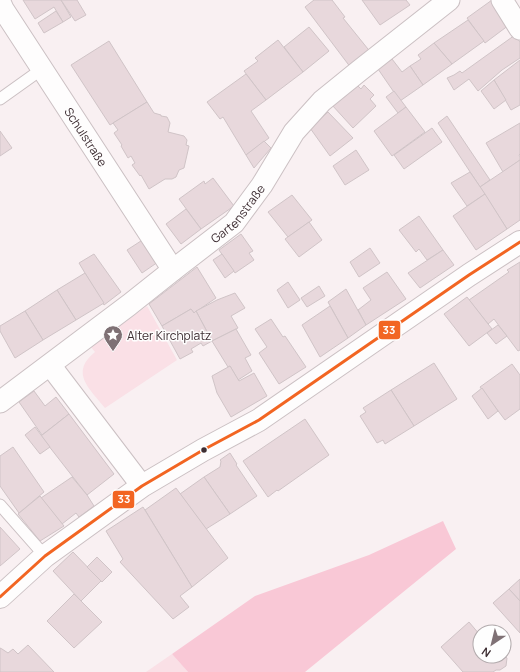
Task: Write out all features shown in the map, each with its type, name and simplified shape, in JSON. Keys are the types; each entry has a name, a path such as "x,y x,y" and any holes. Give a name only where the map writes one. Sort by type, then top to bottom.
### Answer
{"street":[{"name":"Gartenstraße","path":"1,399 50,365 234,223 262,185 294,132 322,101 449,0"},
{"path":"502,0 520,29"},
{"name":"Schulstraße","path":"0,2 3,9 173,270"},
{"path":"0,597 45,556 142,486 259,420 469,275 520,242"},
{"path":"50,365 142,486"}],"lane":[{"path":"0,99 42,69"},
{"path":"0,505 45,556"}],"shaded area":[{"path":"147,306 177,360 105,408 88,387 83,374 83,367 87,360 95,352 91,347"},
{"path":"443,521 456,549 305,672 188,672 172,654 255,596 369,555"},
{"path":"172,654 188,672 146,672"}],"building":[{"path":"23,0 61,0 71,17 63,22 54,7 35,19"},
{"path":"61,0 77,0 86,15 75,21"},
{"path":"314,0 332,0 345,17 343,18 372,54 351,68 305,7"},
{"path":"362,0 406,0 410,5 380,25"},
{"path":"492,0 509,25 485,43 467,18"},
{"path":"56,11 63,22 44,33 38,23"},
{"path":"468,20 484,41 452,64 434,43"},
{"path":"309,27 329,51 303,72 284,47"},
{"path":"515,35 520,42 520,58 502,70 478,91 469,79 454,90 447,78 460,71 462,73"},
{"path":"278,40 303,72 266,100 244,71 258,61 255,58"},
{"path":"109,41 147,102 110,125 71,65"},
{"path":"434,43 452,64 423,85 410,66 421,59 418,55"},
{"path":"392,59 402,72 410,66 423,85 400,101 378,69"},
{"path":"520,60 520,105 511,110 494,80"},
{"path":"246,74 266,100 251,111 269,138 246,155 223,117 220,119 207,102"},
{"path":"494,80 506,100 494,109 481,91"},
{"path":"355,83 361,89 364,85 374,95 370,99 376,106 353,128 332,105"},
{"path":"394,91 406,107 398,113 386,97"},
{"path":"147,102 154,113 167,117 170,123 168,132 184,136 187,140 186,145 189,146 184,168 179,170 176,177 172,179 165,179 149,189 141,175 140,176 132,165 135,163 131,156 128,158 121,146 122,145 114,133 118,130 113,123"},
{"path":"406,107 425,132 392,156 374,131"},
{"path":"328,112 353,138 330,156 310,128"},
{"path":"447,116 490,180 480,187 438,123"},
{"path":"520,123 520,160 503,172 486,143"},
{"path":"432,128 442,142 404,169 394,155"},
{"path":"0,131 12,148 0,156"},
{"path":"264,141 271,148 254,168 246,155"},
{"path":"356,150 369,170 345,185 333,166"},
{"path":"520,160 520,220 507,229 480,187"},
{"path":"470,172 485,194 467,206 451,183"},
{"path":"213,178 234,206 201,229 179,199 204,181 205,184"},
{"path":"485,194 507,229 476,250 453,216"},
{"path":"292,195 312,220 288,237 268,212"},
{"path":"186,209 201,229 181,244 166,224"},
{"path":"419,216 443,250 427,260 419,249 416,252 399,230"},
{"path":"309,222 322,240 299,257 285,239"},
{"path":"241,234 253,251 249,253 254,260 235,273 219,250"},
{"path":"144,239 158,262 142,273 127,250"},
{"path":"370,248 380,263 359,277 350,262"},
{"path":"443,250 454,265 420,288 408,273"},
{"path":"94,254 121,292 104,305 79,263"},
{"path":"222,254 234,271 225,278 213,260"},
{"path":"520,262 520,350 518,351 494,319 488,324 469,300 509,272 507,270"},
{"path":"197,267 216,298 194,313 191,309 162,326 149,304"},
{"path":"387,272 406,299 366,325 358,310 371,300 363,288"},
{"path":"85,273 104,303 76,320 57,290"},
{"path":"288,282 300,300 288,308 277,290"},
{"path":"319,286 325,296 307,307 301,298"},
{"path":"346,289 366,325 348,338 328,302"},
{"path":"57,290 76,320 43,340 25,311"},
{"path":"235,293 245,308 231,316 238,328 212,341 196,311"},
{"path":"467,297 492,329 469,346 444,314"},
{"path":"330,306 348,338 320,357 302,325"},
{"path":"191,309 194,313 196,311 212,341 203,346 201,343 191,349 193,352 180,359 162,326"},
{"path":"25,311 43,340 15,358 0,331 0,326"},
{"path":"271,319 283,337 285,336 306,367 279,384 259,353 267,347 255,329"},
{"path":"498,325 507,336 496,344 487,333"},
{"path":"236,329 251,355 245,358 252,371 238,380 212,341"},
{"path":"434,363 457,399 414,426 391,390"},
{"path":"512,364 520,375 520,409 505,420 480,387"},
{"path":"230,366 239,381 254,373 267,396 231,417 217,393 212,376"},
{"path":"482,388 498,411 488,419 472,396"},
{"path":"391,390 414,426 385,444 383,440 377,443 360,416 366,412 363,408"},
{"path":"34,391 45,406 56,397 69,414 42,435 19,402"},
{"path":"69,414 114,474 87,495 41,436"},
{"path":"305,419 329,455 268,497 243,461"},
{"path":"35,427 50,447 40,454 25,435"},
{"path":"13,447 44,492 19,513 0,486 0,456"},
{"path":"230,453 237,464 236,465 257,496 230,514 204,477 220,467 220,460"},
{"path":"72,477 94,506 79,517 76,513 62,524 41,498"},
{"path":"204,477 230,514 206,529 180,494"},
{"path":"176,488 228,558 192,587 145,510"},
{"path":"40,496 64,526 40,541 18,514"},
{"path":"143,507 192,587 180,596 189,607 173,619 120,562 123,559 106,531"},
{"path":"0,527 20,549 0,566"},
{"path":"73,552 101,581 81,601 53,571"},
{"path":"97,557 112,572 102,582 87,567"},
{"path":"520,579 520,601 509,589"},
{"path":"509,589 520,601 520,633 512,624 493,603"},
{"path":"74,594 102,622 74,648 47,621"},
{"path":"469,622 472,626 472,664 506,664 506,666 493,672 463,672 441,647"},
{"path":"28,645 54,672 0,672 0,648 8,653 13,649 18,654"}],"transit line":[{"name":"33","path":"0,597 45,556 142,486 203,450 259,420 469,275 520,242"}],"place":[{"name":"Alter Kirchplatz","path":"113,352"}]}
